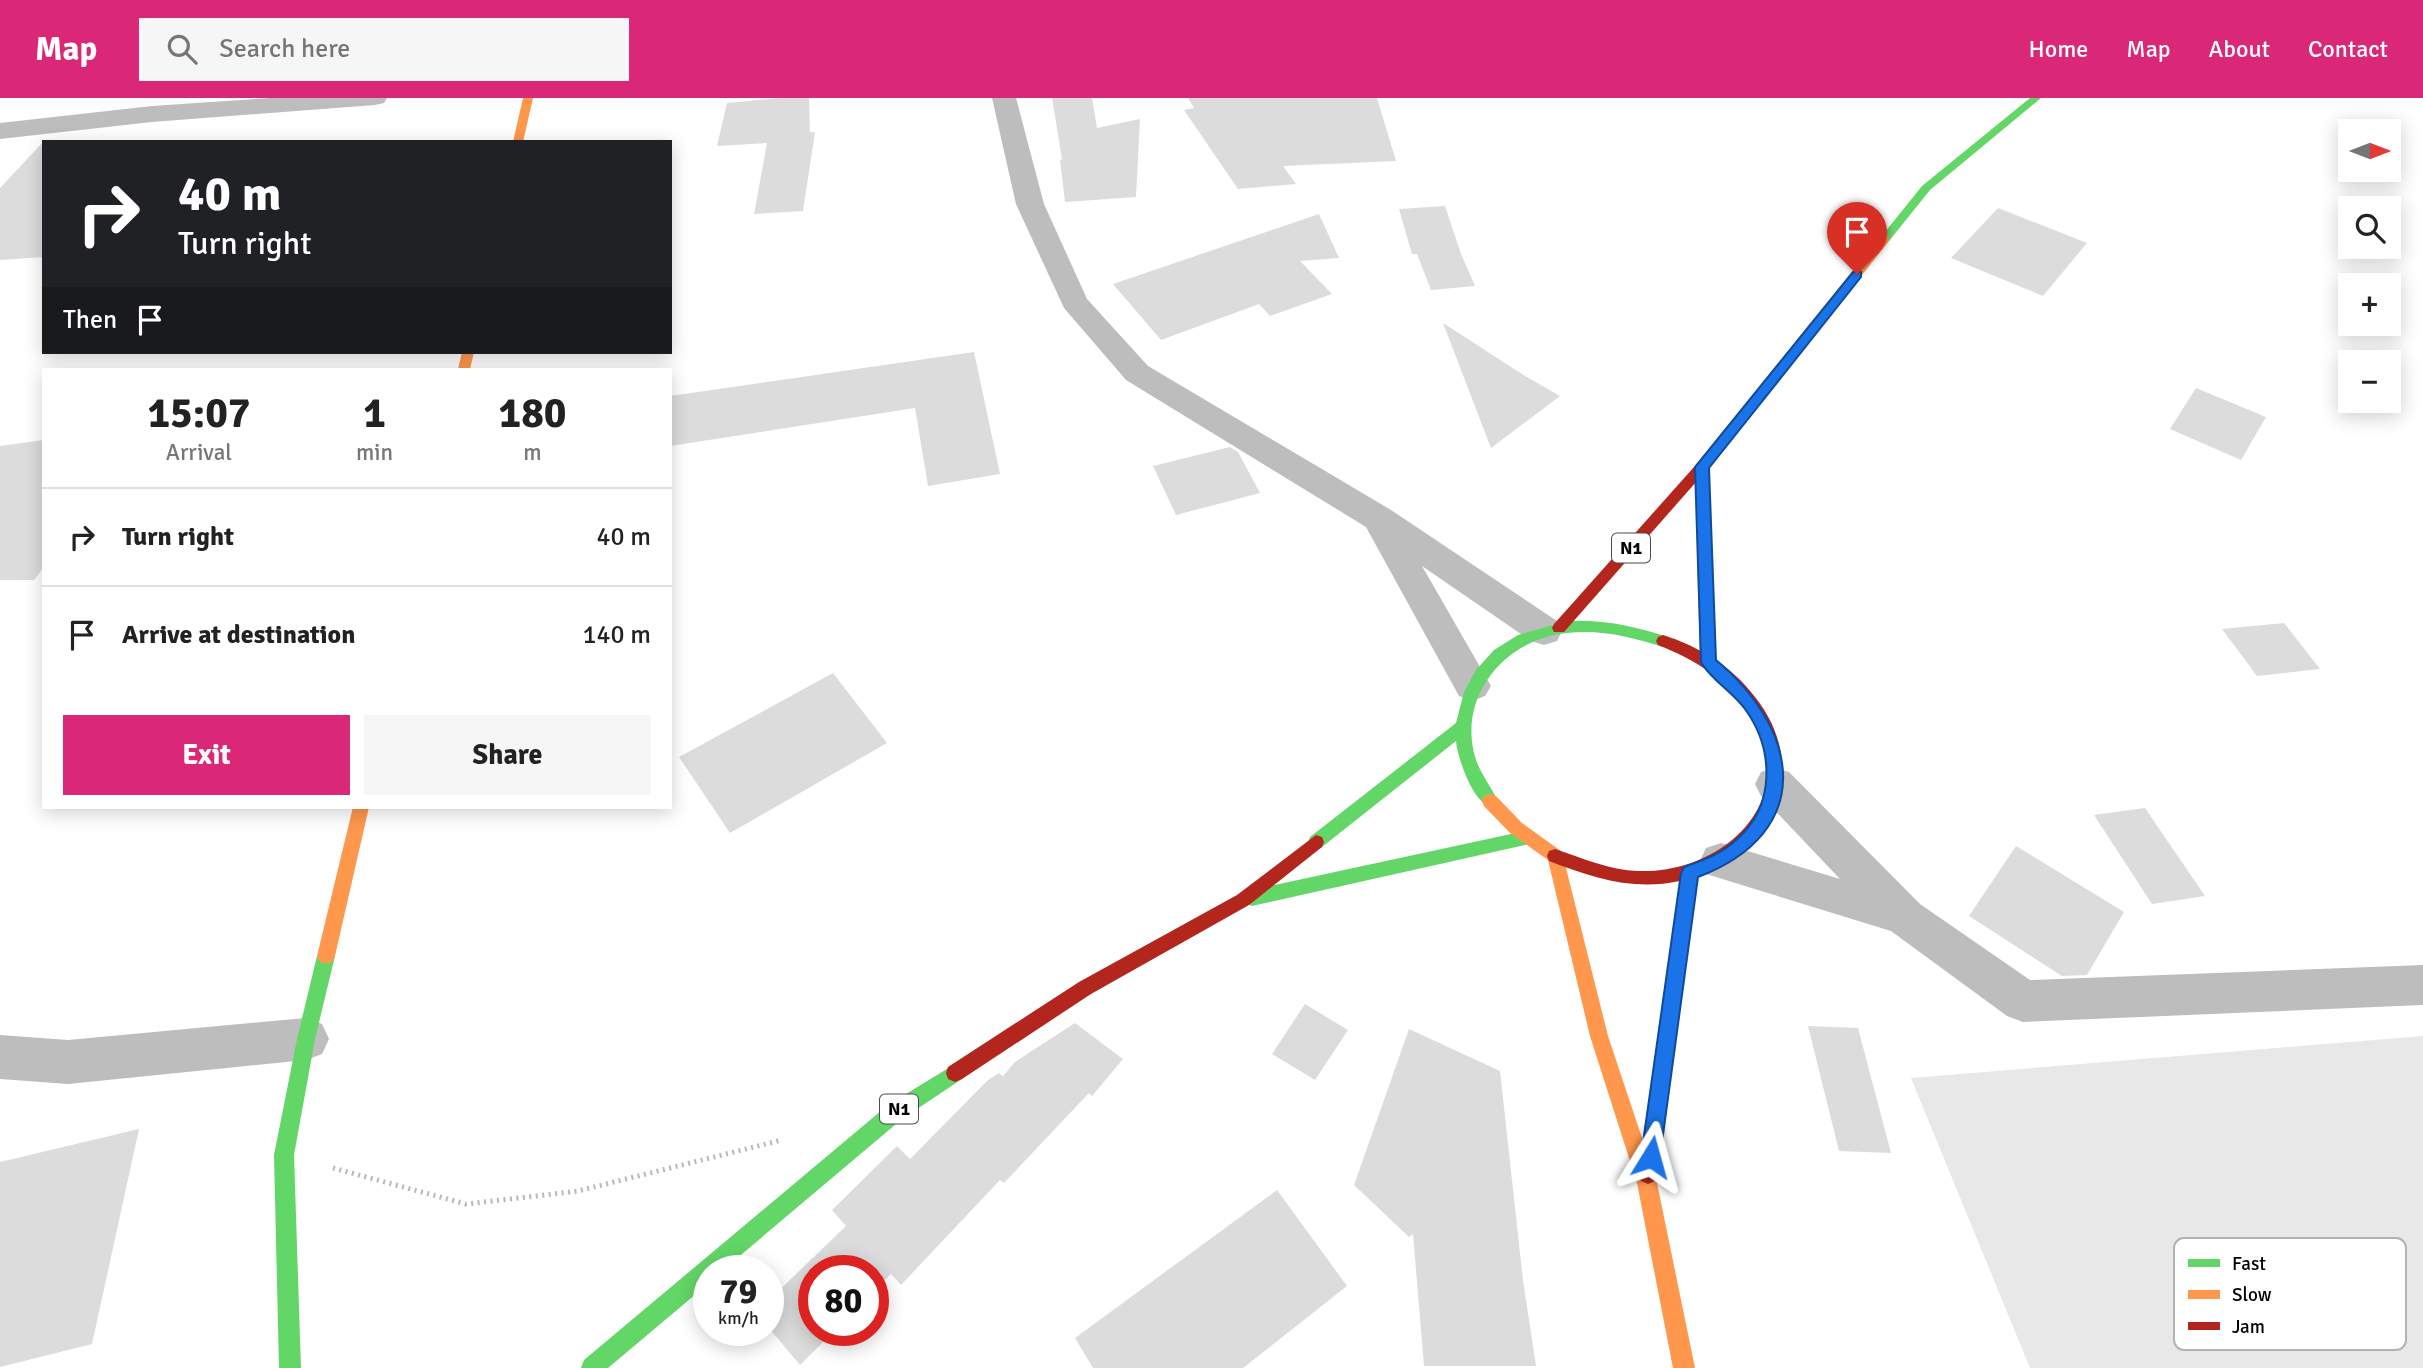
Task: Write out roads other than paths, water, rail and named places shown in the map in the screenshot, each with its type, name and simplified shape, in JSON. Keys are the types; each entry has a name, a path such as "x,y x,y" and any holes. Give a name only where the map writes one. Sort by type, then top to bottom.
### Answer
{"main road":[{"path":"518,140 528,98"},
{"name":"N1","path":"1552,629 1702,467 1926,188 2036,98"},
{"path":"1702,467 1708,662"},
{"name":"N1","path":"1589,625 1640,632 1680,646 1708,662 1745,698 1766,730 1774,757 1775,784 1770,807 1759,828 1742,846 1705,867 1647,878 1600,873 1555,856 1525,838 1490,805 1469,767 1461,729 1464,706 1472,686 1490,662 1515,644 1552,629 1589,625"},
{"name":"N1","path":"592,1368 895,1112 1086,988 1243,901 1461,729"},
{"path":"290,1368 284,1155 306,1039 361,809"},
{"name":"N1","path":"1243,901 1525,838"},
{"path":"1555,856 1599,1036 1647,1183 1684,1368"},
{"path":"1647,1183 1705,867"}],"street":[{"path":"127,98 152,114"},
{"path":"0,131 152,114 375,98"},
{"path":"1004,98 1030,204 1074,302 1137,373 1379,519 1552,629"},
{"path":"1379,519 1472,686"},
{"path":"1775,784 1905,917 2023,1001 2423,985"},
{"path":"1705,867 1905,917"},
{"path":"0,1057 68,1062 306,1039"}]}
